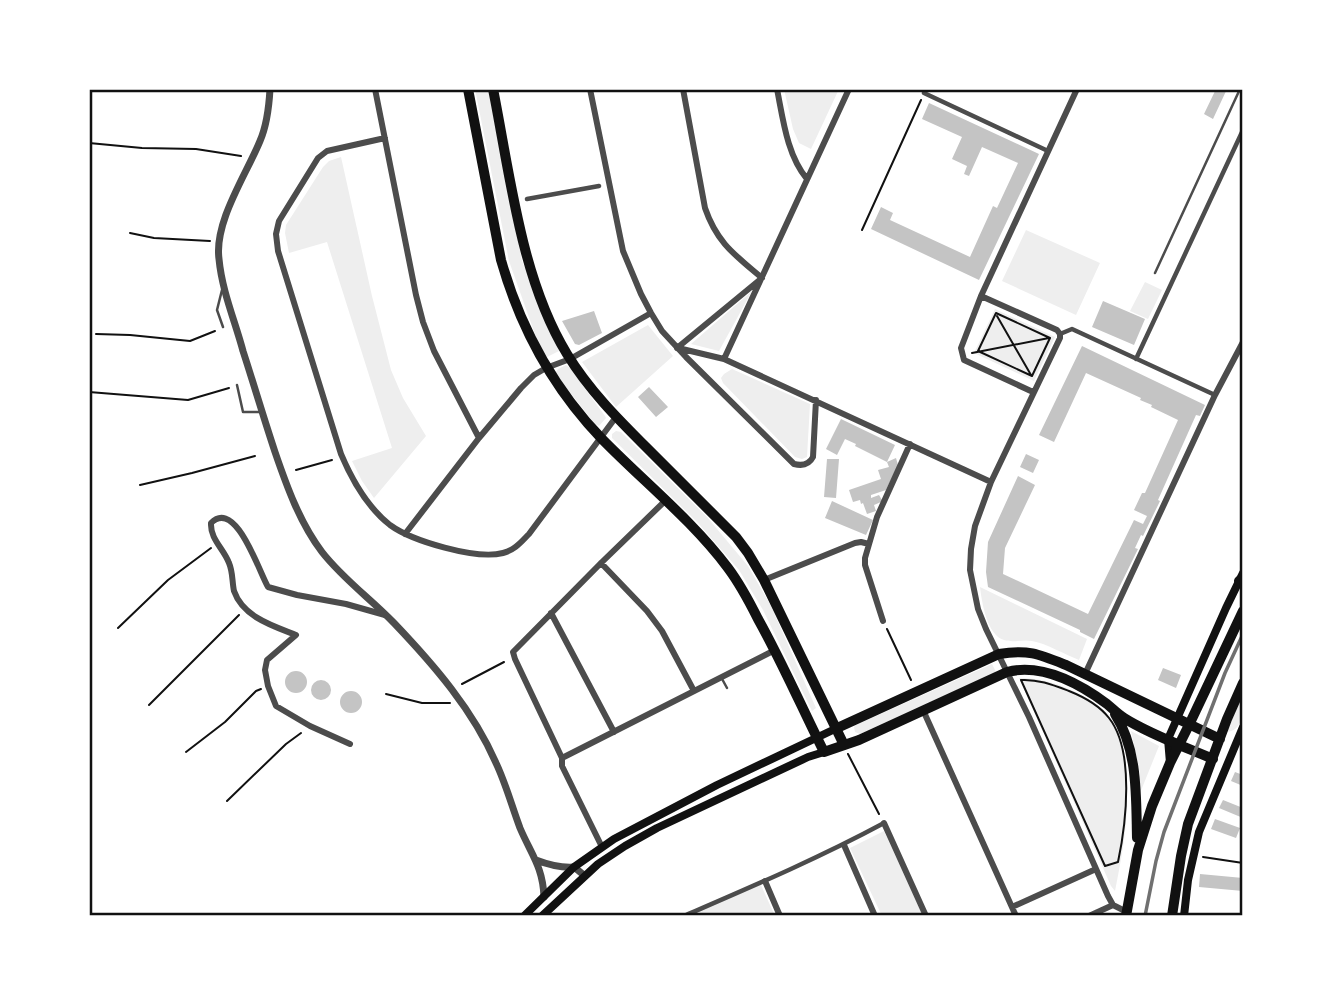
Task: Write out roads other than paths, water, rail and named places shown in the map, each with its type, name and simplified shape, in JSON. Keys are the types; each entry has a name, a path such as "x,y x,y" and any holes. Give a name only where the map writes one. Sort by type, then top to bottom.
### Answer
{"main road":[{"path":"468,89 508,283 521,318 546,368 600,437 710,545 730,570 775,650 824,752"},
{"path":"493,89 529,264 549,319 570,359 616,417 736,537 748,553 764,580 846,749"},
{"path":"1170,763 1168,739 1242,577"},
{"path":"1127,914 1138,849 1152,806 1243,611"},
{"path":"524,916 575,867 602,847 677,805 816,737 999,654 1034,652 1048,657 1234,747"},
{"path":"542,916 613,853 657,828 808,757 846,749 859,740 1007,672 1021,669 1047,673 1085,690 1124,718 1227,765"},
{"path":"1172,916 1188,824 1243,683"},
{"path":"1111,707 1123,729 1135,775 1138,849"},
{"path":"1184,916 1188,880 1199,832 1243,727"}],"street":[{"path":"270,89 267,118 261,139 239,185 218,241 218,259 223,284 287,488 309,532 334,566 437,670 486,742 541,872 544,897"},
{"path":"375,89 423,322 438,360 479,439"},
{"path":"590,89 623,251 641,294 662,331 794,464 806,464 813,457 816,400"},
{"path":"683,89 705,208 711,225 729,250 762,278"},
{"path":"777,89 790,145 807,179"},
{"path":"724,359 849,89"},
{"path":"1033,393 964,360 961,348 981,296 1077,89"},
{"path":"924,93 1048,151"},
{"path":"1136,359 1243,130"},
{"path":"384,138 327,151 318,158 279,221 276,234 285,276 345,463 358,489 389,524 405,534 452,550 503,553 516,547 529,534 616,417"},
{"path":"527,199 599,186"},
{"path":"677,348 762,278"},
{"path":"981,296 1057,330 1060,334"},
{"path":"405,534 479,439 534,375 570,359 651,313"},
{"path":"1060,334 1072,329 1215,395"},
{"path":"1060,334 990,482 975,527 970,570 978,609 986,629 1029,717 1113,905 1127,914"},
{"path":"1085,674 1215,395 1243,342"},
{"path":"677,348 724,359 990,482"},
{"path":"883,621 865,565 882,505 910,444"},
{"path":"602,847 562,766 562,758 513,655 514,649 665,501"},
{"path":"350,744 310,726 276,706 268,686 265,670 267,660 296,635 264,623 245,609 236,595 229,561 211,533 211,523 216,518 223,517 232,522 245,539 268,587 385,615"},
{"path":"764,580 855,543 869,544"},
{"path":"601,563 647,611 662,631 694,691"},
{"path":"551,613 614,732"},
{"path":"562,758 775,650"},
{"path":"923,710 1016,916"},
{"path":"684,916 844,845 884,823 926,916"},
{"path":"844,845 876,916"},
{"path":"536,860 563,868 575,867 585,876"},
{"path":"1012,907 1096,869"},
{"path":"765,881 780,916"},
{"path":"1089,916 1113,905"}],"lane":[{"path":"1154,273 1240,89"},
{"path":"223,284 217,310 223,327"},
{"path":"237,385 243,412 262,412"},
{"path":"721,677 727,688"}],"railway":[{"path":"1145,916 1164,832 1225,673 1243,634"}]}
